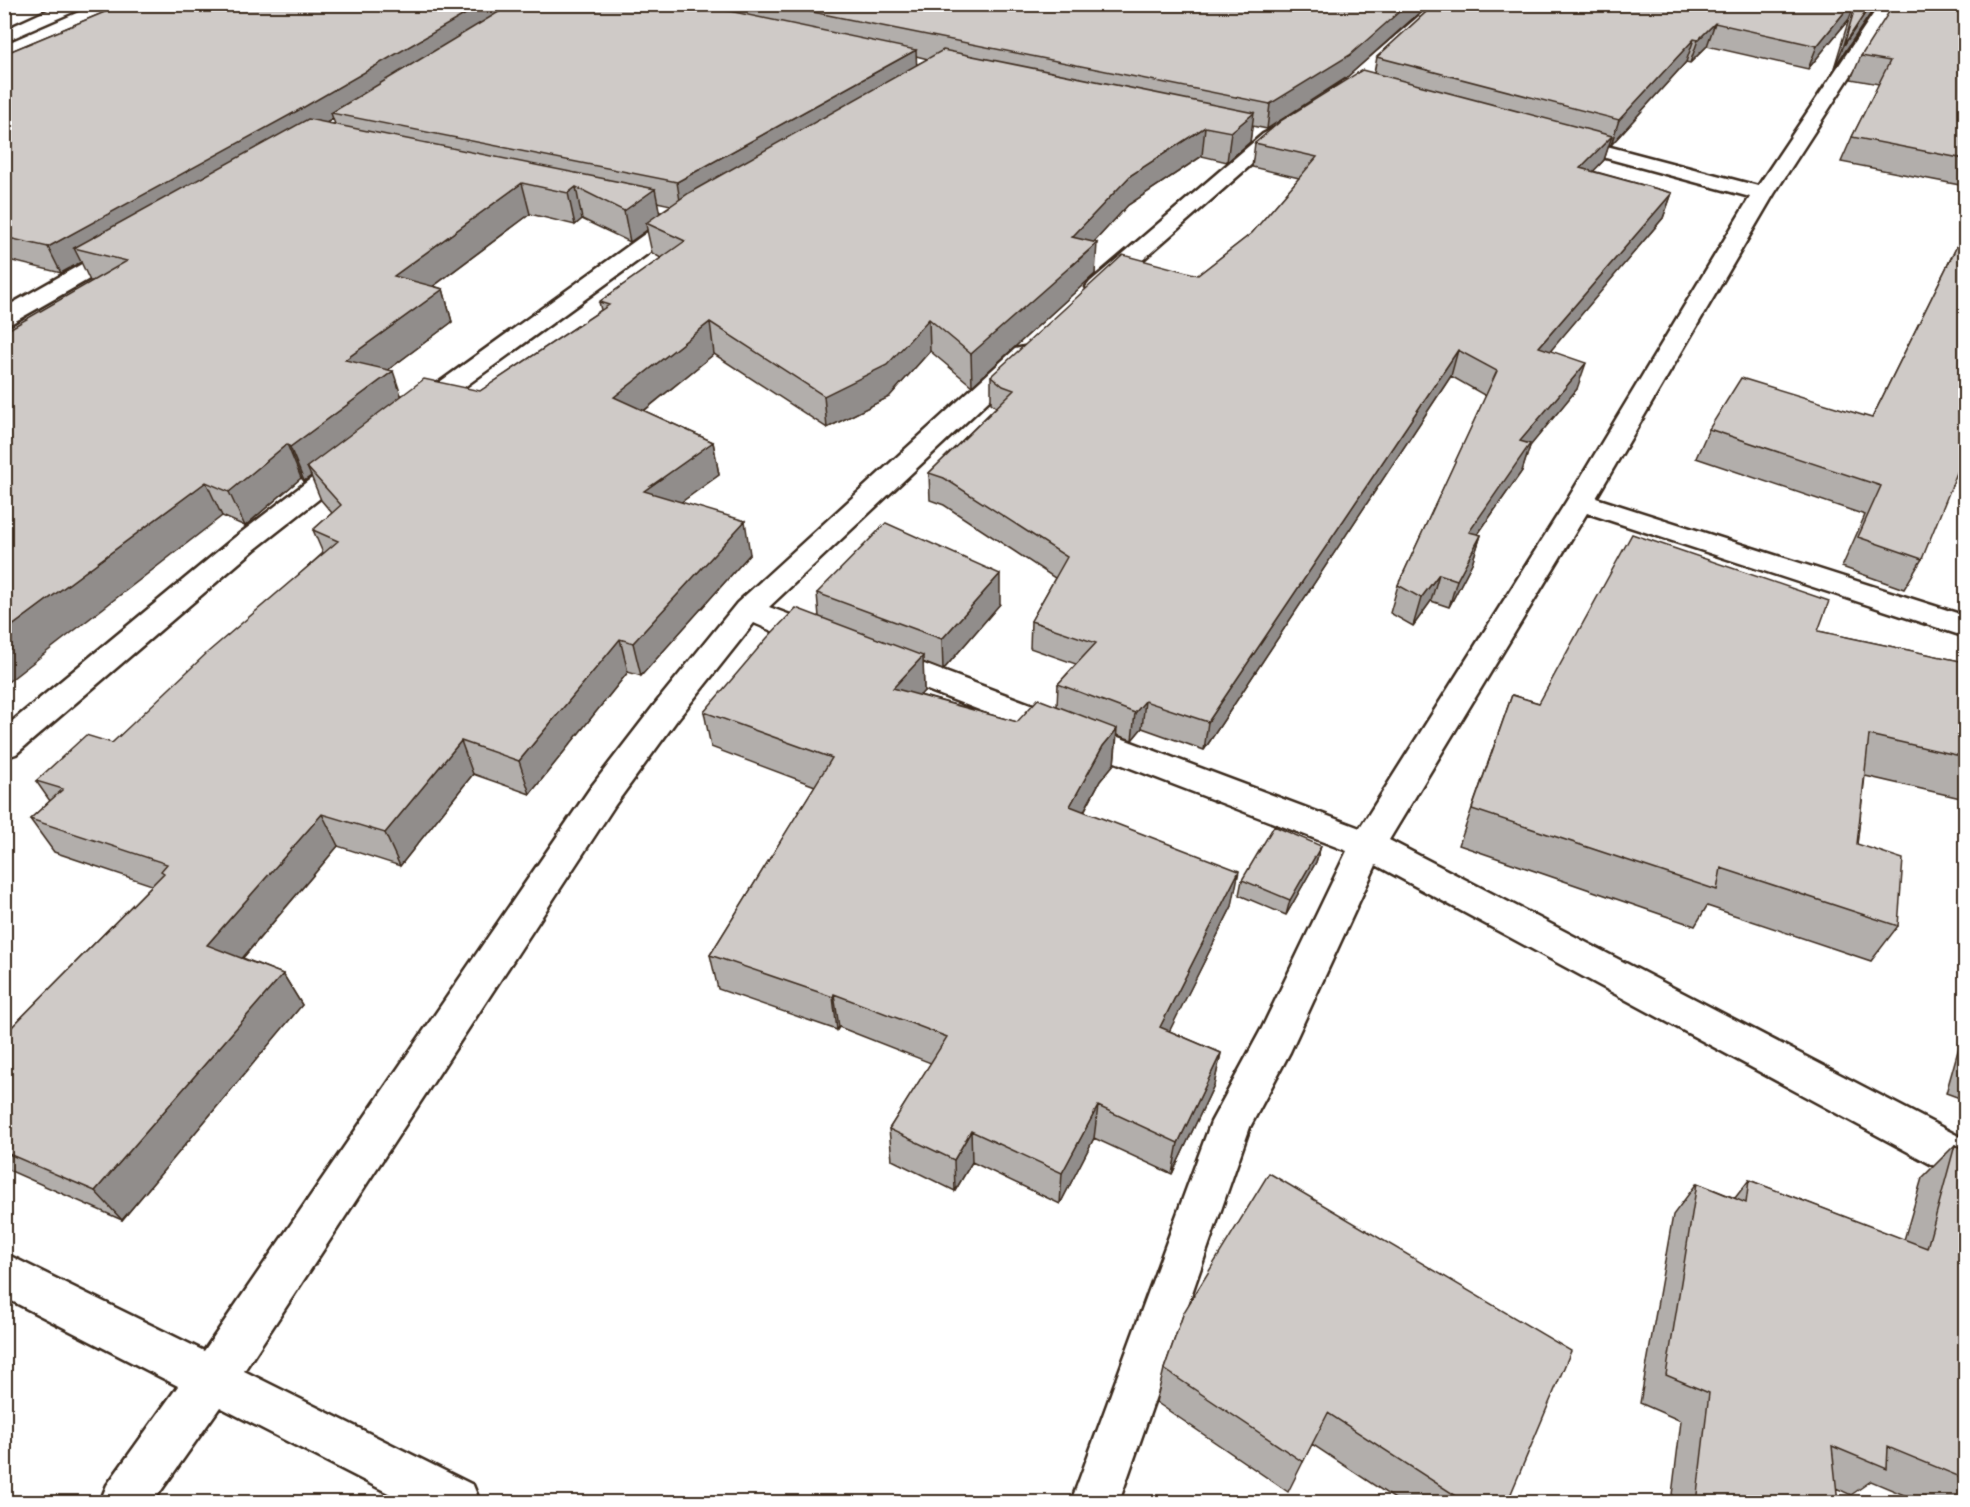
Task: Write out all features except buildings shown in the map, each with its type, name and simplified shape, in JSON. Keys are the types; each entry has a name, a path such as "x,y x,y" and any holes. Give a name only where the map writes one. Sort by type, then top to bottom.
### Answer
{"street":[{"path":"4,37 76,4"},
{"path":"1077,306 1259,136 1365,87 1444,4"},
{"path":"1095,1503 1231,1122 1276,1040 1368,845 1581,502 1763,194 1889,4"},
{"path":"1548,136 1763,194"},
{"path":"4,746 244,544 384,435 684,210"},
{"path":"4,318 139,241"},
{"path":"124,1503 211,1380 603,796 666,712 748,610 1044,336"},
{"path":"1581,502 1965,627"},
{"path":"748,610 1368,845 1965,1161"},
{"path":"4,1274 456,1503"}]}
